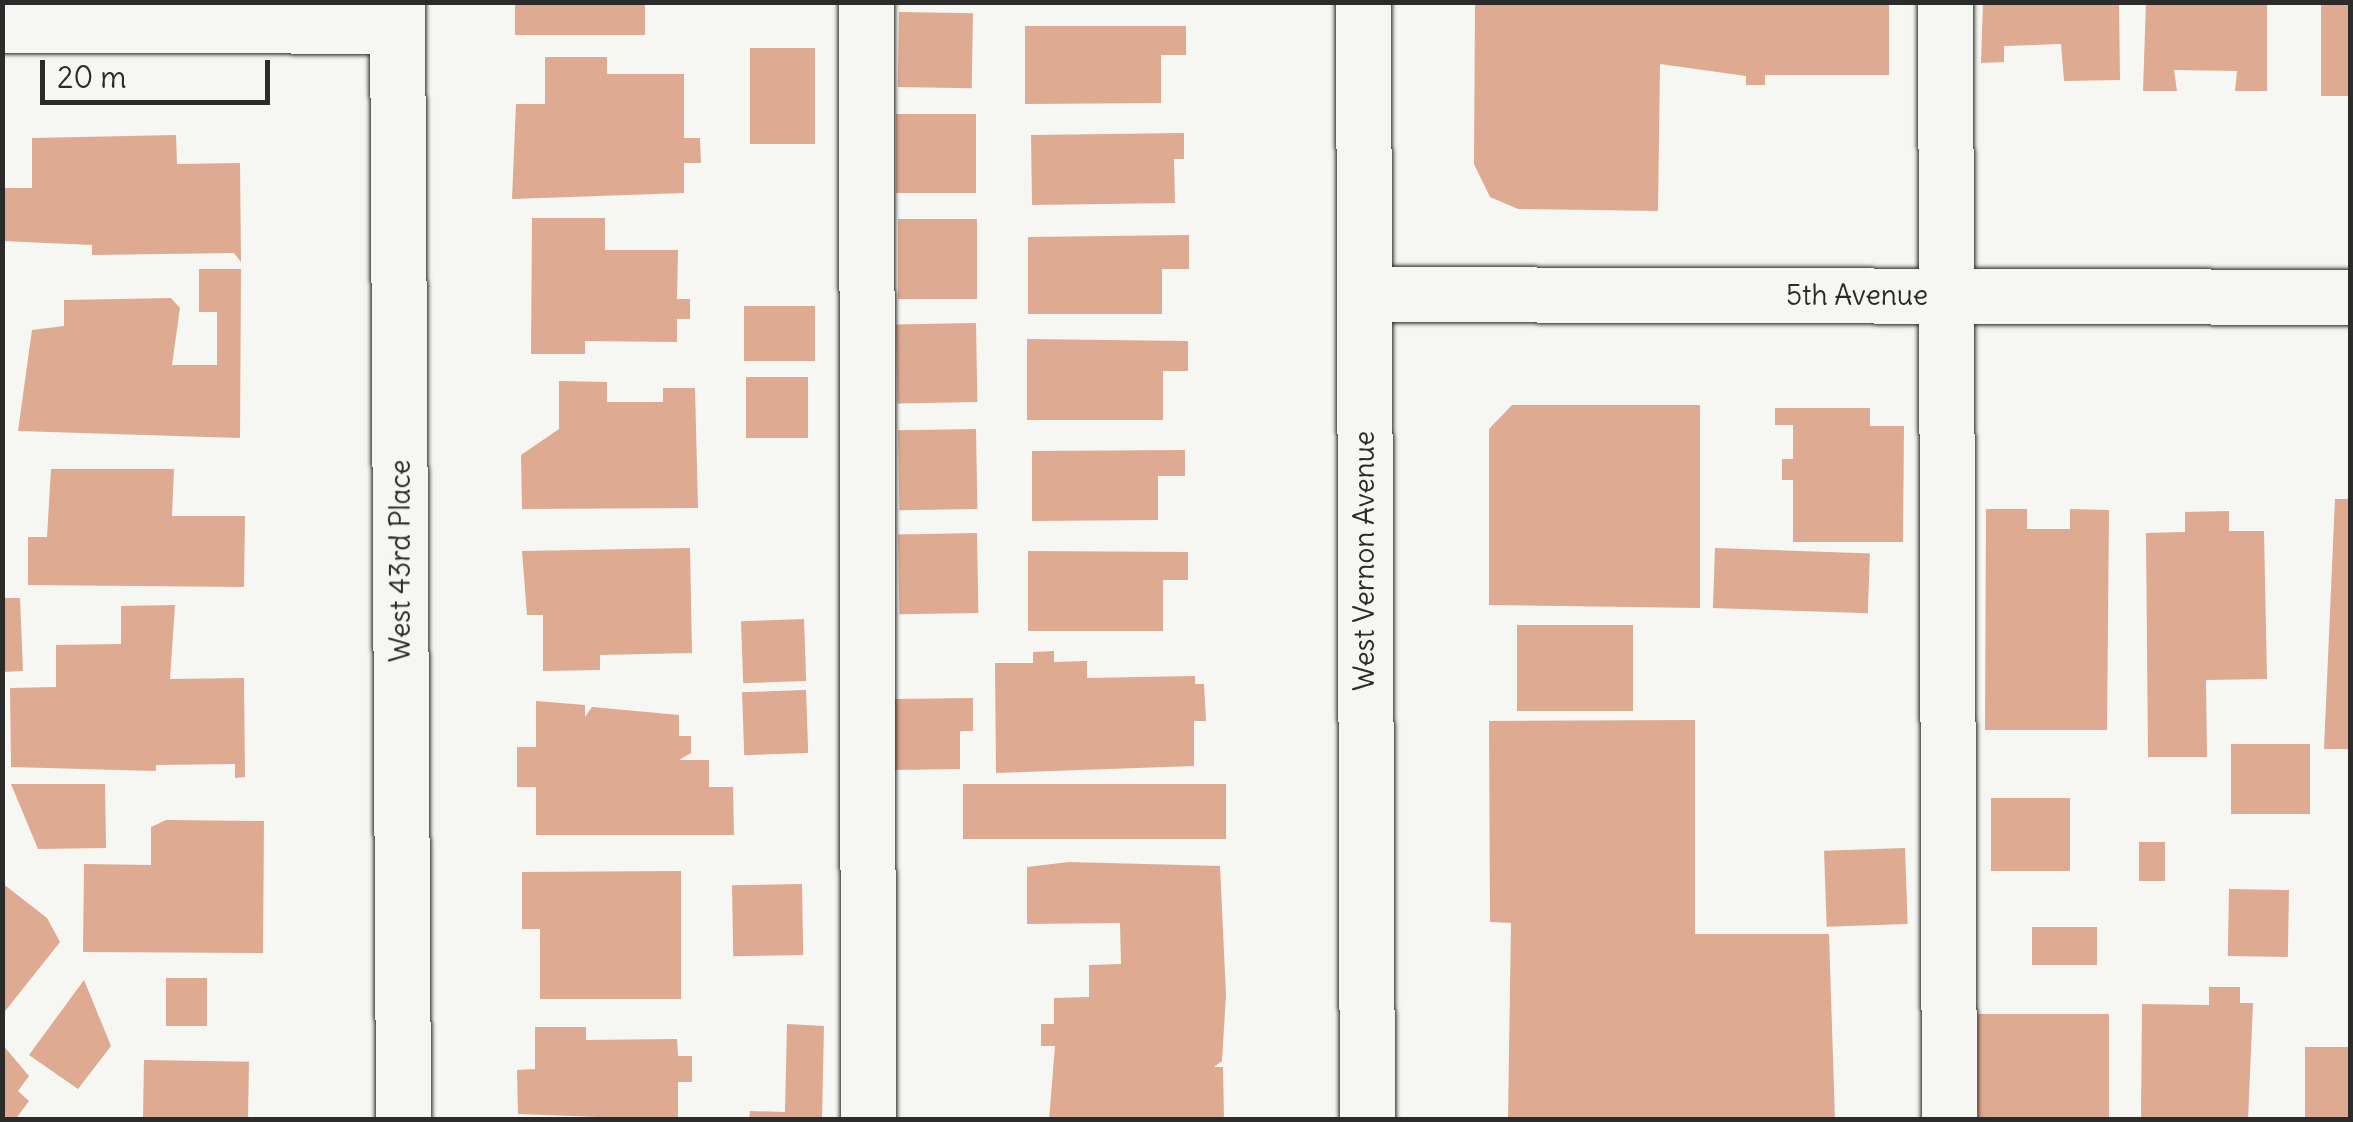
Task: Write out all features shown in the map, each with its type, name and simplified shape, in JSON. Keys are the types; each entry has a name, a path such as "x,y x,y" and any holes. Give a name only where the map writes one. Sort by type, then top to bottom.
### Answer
{"street":[{"path":"866,2 868,1120"},
{"name":"West Vernon Avenue","path":"1363,2 1367,1120"},
{"path":"1945,2 1949,1120"},
{"path":"2,25 397,14"},
{"name":"West 43rd Place","path":"397,14 403,1120"},
{"name":"5th Avenue","path":"1364,294 2350,297"}],"building":[{"path":"515,2 645,2 645,35 515,35"},
{"path":"1475,2 1889,2 1889,75 1765,75 1765,85 1746,85 1746,76 1660,64 1658,211 1518,209 1490,197 1474,164"},
{"path":"1983,2 2119,2 2120,80 2064,81 2061,44 2004,46 2004,62 1981,63"},
{"path":"2146,2 2267,2 2267,91 2235,91 2237,71 2174,70 2177,91 2143,91"},
{"path":"2321,2 2350,2 2350,96 2321,96"},
{"path":"899,12 973,13 972,88 898,87"},
{"path":"1025,26 1186,26 1186,55 1161,55 1161,103 1025,104"},
{"path":"750,48 815,48 815,144 750,144"},
{"path":"545,57 607,57 607,74 684,74 684,138 700,138 701,163 684,163 684,193 512,199 516,104 545,104"},
{"path":"896,114 976,114 976,193 896,193"},
{"path":"1184,133 1184,159 1174,159 1175,203 1032,205 1031,135"},
{"path":"176,135 177,164 240,163 241,262 234,253 92,255 92,245 2,241 2,188 32,188 32,138"},
{"path":"532,218 605,218 605,250 678,250 677,299 690,299 690,319 677,319 677,342 585,341 585,354 531,354"},
{"path":"898,219 977,219 977,299 898,299"},
{"path":"1189,235 1189,269 1162,269 1162,314 1028,314 1028,237"},
{"path":"199,269 241,269 240,438 18,431 32,330 64,326 64,300 171,298 180,308 172,365 217,365 217,312 199,312"},
{"path":"744,306 815,306 815,361 744,361"},
{"path":"976,323 977,402 897,403 896,324"},
{"path":"1027,339 1188,341 1188,371 1163,371 1163,420 1027,420"},
{"path":"746,377 808,377 808,438 746,438"},
{"path":"559,381 607,382 607,402 663,402 663,388 695,388 698,508 522,509 521,455 559,429"},
{"path":"1512,405 1700,405 1700,608 1489,605 1489,429"},
{"path":"1775,408 1870,408 1870,426 1904,426 1903,542 1793,542 1793,480 1782,480 1782,459 1793,459 1793,425 1775,425"},
{"path":"976,429 977,509 899,510 898,430"},
{"path":"1185,450 1185,476 1158,476 1158,520 1032,521 1032,451"},
{"path":"51,469 174,469 172,516 245,516 244,587 28,585 28,537 47,537"},
{"path":"2335,499 2350,499 2350,749 2324,749"},
{"path":"1986,509 2027,509 2027,529 2070,529 2070,509 2109,510 2107,730 1985,730"},
{"path":"2229,511 2229,531 2264,531 2267,679 2206,680 2207,757 2148,757 2146,533 2185,532 2185,512"},
{"path":"977,533 978,613 899,614 898,534"},
{"path":"690,548 692,653 600,655 600,670 543,671 543,615 527,615 522,551"},
{"path":"1715,548 1870,553 1868,613 1713,608"},
{"path":"1028,551 1188,552 1188,580 1163,580 1163,631 1028,631"},
{"path":"2,598 20,598 23,671 2,672"},
{"path":"175,605 170,679 244,678 245,777 235,778 235,764 156,765 156,771 11,767 10,688 56,687 56,645 121,644 121,606"},
{"path":"804,619 806,681 743,683 741,621"},
{"path":"1517,625 1633,625 1633,711 1517,711"},
{"path":"1054,651 1054,662 1087,661 1087,678 1195,676 1195,684 1204,684 1206,721 1194,721 1194,766 996,773 995,663 1033,663 1033,652"},
{"path":"806,690 808,753 744,755 742,692"},
{"path":"973,698 973,731 960,731 960,769 895,770 895,699"},
{"path":"536,701 585,705 585,717 592,707 679,715 679,736 691,736 691,753 679,760 709,760 709,787 733,787 734,835 536,835 536,787 517,787 517,747 536,747"},
{"path":"1695,720 1695,934 1829,934 1835,1120 1508,1120 1511,923 1490,922 1489,721"},
{"path":"2231,744 2310,744 2310,814 2231,814"},
{"path":"11,784 105,784 106,848 38,849"},
{"path":"963,784 1226,784 1226,839 963,839"},
{"path":"1991,798 2070,798 2070,871 1991,871"},
{"path":"166,820 264,821 263,953 83,952 84,864 151,865 151,827"},
{"path":"2139,842 2165,842 2165,881 2139,881"},
{"path":"1905,848 1908,924 1827,927 1824,851"},
{"path":"1069,862 1220,866 1226,995 1222,1061 1214,1067 1223,1067 1224,1120 1049,1120 1055,1046 1041,1046 1041,1024 1054,1024 1054,998 1089,997 1089,965 1121,964 1120,923 1027,924 1027,867"},
{"path":"681,871 681,999 540,999 540,929 522,929 522,872"},
{"path":"2,883 47,918 60,942 2,1015"},
{"path":"802,884 803,955 733,956 732,885"},
{"path":"2229,889 2289,890 2288,957 2228,956"},
{"path":"2032,927 2097,927 2097,965 2032,965"},
{"path":"166,978 207,978 207,1026 166,1026"},
{"path":"84,980 111,1046 78,1089 29,1055"},
{"path":"2209,987 2240,987 2240,1003 2253,1003 2248,1120 2141,1120 2142,1004 2209,1005"},
{"path":"1978,1014 2109,1014 2109,1120 1978,1120"},
{"path":"787,1024 824,1026 822,1120 749,1120 750,1111 785,1112"},
{"path":"535,1027 586,1027 586,1040 677,1039 678,1056 692,1056 692,1082 678,1082 678,1120 518,1114 517,1070 535,1069"},
{"path":"2,1044 29,1076 18,1091 29,1101 15,1120 2,1120"},
{"path":"2305,1047 2350,1047 2350,1120 2305,1120"},
{"path":"144,1060 249,1062 248,1120 143,1120"}]}
